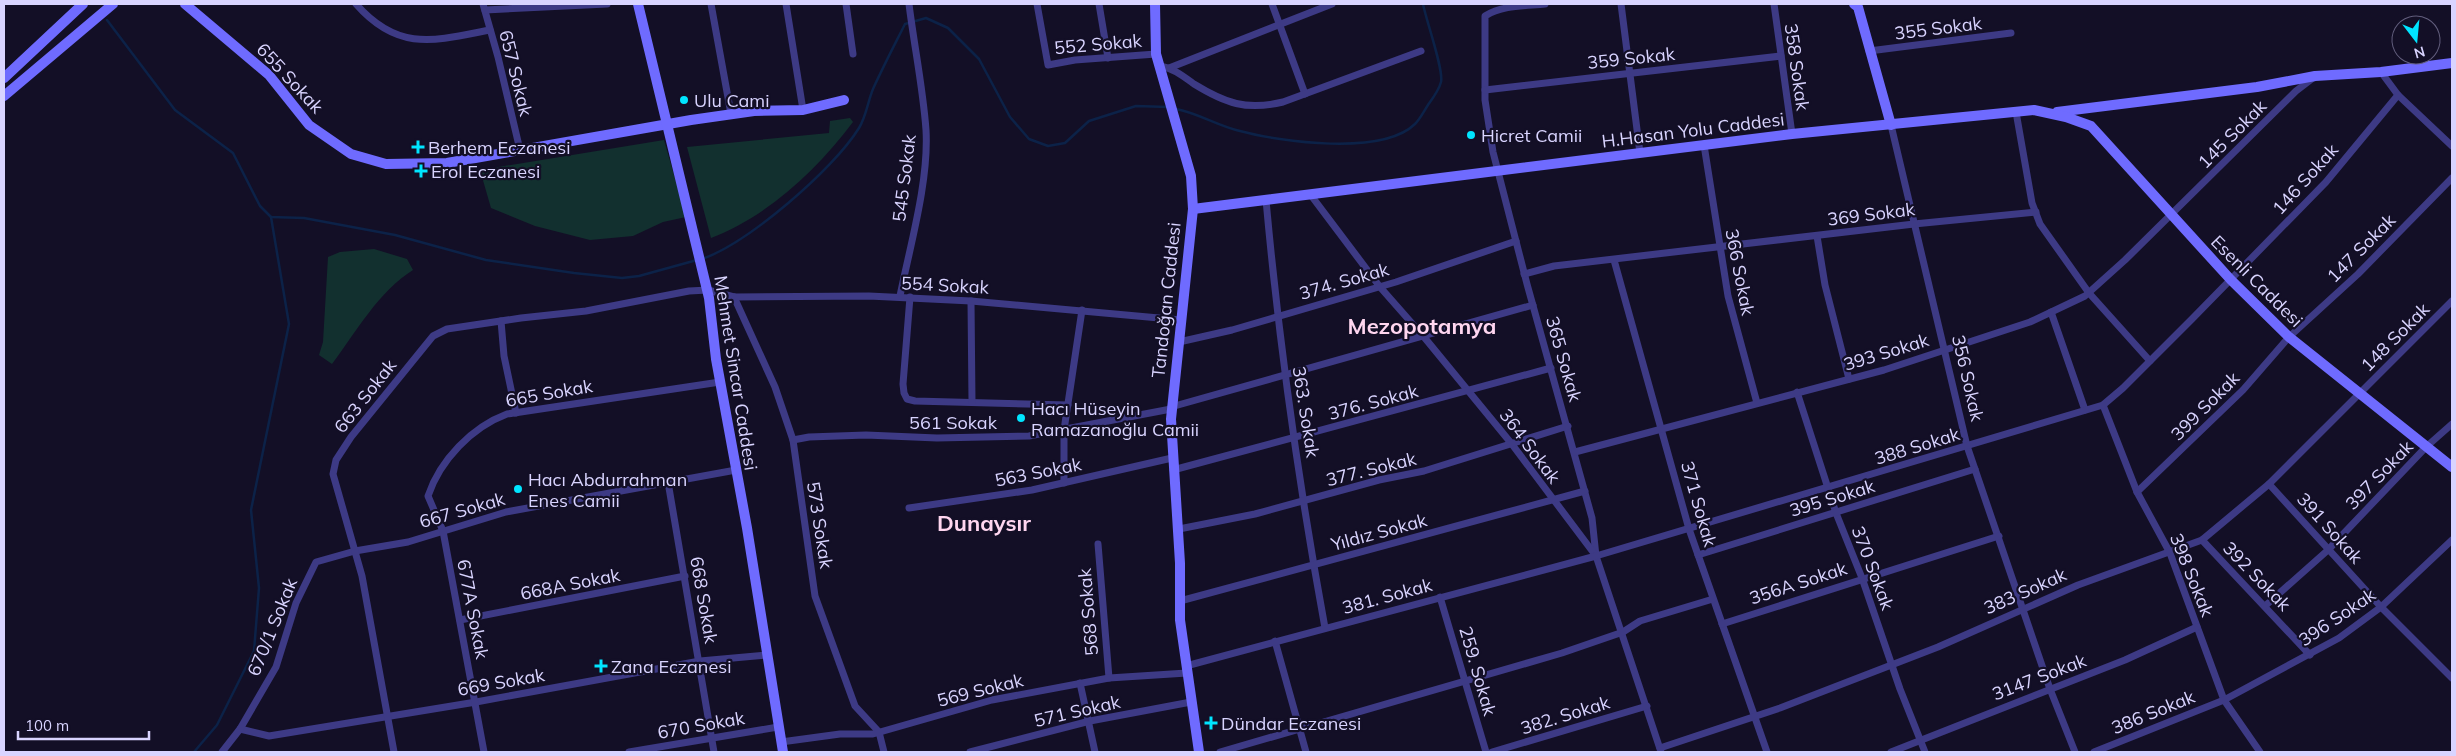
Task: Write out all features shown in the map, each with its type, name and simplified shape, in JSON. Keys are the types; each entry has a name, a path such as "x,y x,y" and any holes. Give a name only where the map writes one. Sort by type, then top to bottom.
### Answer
{"street":[{"path":"4,78 83,4"},
{"path":"4,96 113,4"},
{"path":"356,4 368,18 380,27 404,38 429,40 490,30"},
{"path":"484,7 606,4"},
{"name":"Mehmet Sincar Caddesi","path":"638,4 708,290 720,382 782,747"},
{"path":"711,4 731,114"},
{"path":"786,4 803,110"},
{"path":"846,4 853,54"},
{"name":"545 Sokak","path":"900,296 924,168 926,130 909,4"},
{"name":"552 Sokak","path":"1037,4 1048,65 1075,60 1156,54"},
{"path":"1099,4 1108,58"},
{"name":"Tandoğan Caddesi","path":"1155,4 1156,54 1164,67 1172,110 1191,176 1193,209 1171,408 1172,458 1179,529 1180,620 1199,752"},
{"path":"1272,4 1305,94"},
{"path":"1164,67 1332,4"},
{"name":"365 Sokak","path":"1545,4 1506,8 1493,11 1485,16 1485,90 1498,170 1524,274 1568,426 1592,518 1596,556"},
{"path":"1621,4 1640,153"},
{"name":"358 Sokak","path":"1774,4 1792,134"},
{"name":"356 Sokak","path":"1854,4 1858,7 1891,125 1946,350 1967,446 2050,688 2075,752"},
{"name":"655 Sokak","path":"190,5 269,75 309,125 351,154 386,164 447,163 666,124 754,111 803,110 844,100"},
{"name":"657 Sokak","path":"484,7 520,150"},
{"name":"355 Sokak","path":"1869,51 2011,34"},
{"path":"1164,67 1206,91 1240,106 1261,108 1305,94 1421,51"},
{"name":"359 Sokak","path":"1485,90 1781,56"},
{"path":"2048,113 2257,87 2315,76 2381,72 2452,63"},
{"path":"2381,72 2398,95 2452,146"},
{"name":"145 Sokak","path":"2171,215 2296,91 2315,76"},
{"name":"146 Sokak","path":"2231,280 2326,182 2398,95"},
{"name":"H.Hasan Yolu Caddesi","path":"1193,209 1792,134 2034,110 2048,113"},
{"path":"2016,112 2032,202 2040,224 2089,293 2150,361"},
{"name":"Esenli Caddesi","path":"2048,113 2092,126 2231,280 2289,337 2452,467"},
{"name":"366 Sokak","path":"1704,145 1728,296 1757,403"},
{"name":"147 Sokak","path":"2289,337 2358,274 2452,178"},
{"name":"364 Sokak","path":"1310,194 1380,287 1424,337 1511,443 1596,556 1660,750"},
{"name":"363. Sokak","path":"1266,200 1276,317 1325,628"},
{"name":"369 Sokak","path":"1524,274 1554,266 1914,224 2036,212"},
{"name":"393 Sokak","path":"1575,452 1662,427 1849,379 2030,322 2089,293 2171,215"},
{"path":"1817,236 1825,284 1849,379"},
{"name":"374. Sokak","path":"1178,342 1232,330 1380,287 1516,241"},
{"name":"371 Sokak","path":"1614,260 1698,556 1767,752"},
{"name":"388 Sokak","path":"1596,556 2103,405 2231,280"},
{"name":"554 Sokak","path":"708,290 734,297 900,296 971,300 1181,320"},
{"name":"663 Sokak","path":"394,752 389,716 362,576 332,474 336,460 351,437 433,336 447,329 586,312 689,291 708,290"},
{"name":"573 Sokak","path":"734,297 775,387 793,440 815,596 855,706 879,732 884,752"},
{"path":"910,297 904,393 907,398 914,401 1068,405"},
{"path":"971,300 972,402"},
{"name":"148 Sokak","path":"2359,393 2393,363 2452,301"},
{"name":"561 Sokak","path":"793,440 809,437 866,436 937,438 1029,436 1064,430 1171,408 1533,305"},
{"path":"1064,483 1064,430 1082,310"},
{"path":"2051,312 2085,410"},
{"path":"501,321 504,356 516,413"},
{"name":"399 Sokak","path":"2137,492 2243,390 2289,337"},
{"name":"376. Sokak","path":"1173,470 1296,439 1551,368"},
{"name":"665 Sokak","path":"443,531 428,496 434,477 455,452 489,420 516,413 720,382"},
{"name":"370 Sokak","path":"1797,392 1827,488 1893,663 1900,689 1925,752"},
{"name":"383 Sokak","path":"1660,750 1938,647 2078,584 2170,553 2202,540 2269,484 2359,393"},
{"name":"398 Sokak","path":"2103,405 2137,492 2170,553 2224,700 2260,752"},
{"name":"397 Sokak","path":"2265,606 2328,550 2426,447 2452,424"},
{"name":"377. Sokak","path":"1179,529 1255,514 1380,480 1424,471 1568,426"},
{"name":"563 Sokak","path":"909,508 1064,483 1172,458"},
{"name":"395 Sokak","path":"1698,556 1975,469"},
{"name":"667 Sokak","path":"316,562 355,551 408,542 506,512 736,470"},
{"name":"668 Sokak","path":"668,482 714,752"},
{"name":"391 Sokak","path":"2269,484 2381,607 2452,678"},
{"name":"Yıldız Sokak","path":"1180,601 1585,491"},
{"name":"677A Sokak","path":"443,531 484,752"},
{"name":"356A Sokak","path":"1722,624 1999,536"},
{"name":"392 Sokak","path":"2202,540 2310,655"},
{"name":"396 Sokak","path":"2224,700 2339,638 2381,607 2452,540"},
{"name":"568 Sokak","path":"1098,544 1109,678"},
{"name":"381. Sokak","path":"1186,669 1275,641 1596,556"},
{"name":"670/1 Sokak","path":"222,752 240,729 276,667 296,603 316,562"},
{"name":"668A Sokak","path":"460,620 685,576"},
{"name":"259. Sokak","path":"1440,597 1486,752"},
{"path":"1220,752 1465,681 1622,632 1640,621 1713,599"},
{"name":"3147 Sokak","path":"1891,752 2125,660 2198,627"},
{"path":"1275,641 1306,752"},
{"name":"669 Sokak","path":"240,729 268,736 476,702 700,661 767,655"},
{"name":"569 Sokak","path":"782,747 840,734 879,732 992,700 1080,683 1186,669"},
{"path":"1080,683 1090,721 1095,752"},
{"name":"386 Sokak","path":"2094,752 2224,700"},
{"name":"571 Sokak","path":"970,752 1090,721 1191,702"},
{"name":"382. Sokak","path":"1492,752 1647,706"},
{"name":"670 Sokak","path":"629,752 670,749 711,738 778,726"}],"green space":[{"path":"850,118 853,122 839,140 790,190 752,217 732,229 711,238 687,147 829,133 830,121"},
{"path":"664,140 686,217 663,222 633,236 590,240 535,226 491,208 480,170"},
{"path":"374,249 407,259 413,270 389,289 332,364 319,355 323,342 328,257 340,252"}],"waterway":[{"path":"1176,109 1240,131 1305,142 1330,144 1356,143 1380,140 1400,134 1417,122 1436,94 1441,82 1437,56 1423,4"},
{"path":"702,259 742,238 765,222 810,184 847,145 861,124 873,89 905,24 926,18 948,28 979,59 1010,117 1029,139 1048,146 1065,143 1089,121 1136,106 1168,107"},
{"path":"107,20 175,110 233,153 260,206 271,217 304,218 395,235 486,260 622,278 639,276 697,260"},
{"path":"194,752 217,725 254,651 259,588 251,510 289,324 271,217"}],"place":[{"name":"Ulu Cami","path":"684,100"},
{"name":"Hicret Camii","path":"1471,135"},
{"name":"Berhem Eczanesi","path":"418,147"},
{"name":"Erol Eczanesi","path":"421,171"},
{"name":"Hacı Hüseyin Ramazanoğlu Camii","path":"1021,418"},
{"name":"Hacı Abdurrahman Enes Camii","path":"518,489"},
{"name":"Zana Eczanesi","path":"601,666"},
{"name":"Dündar Eczanesi","path":"1211,723"}],"district":[{"name":"Mezopotamya","path":"1422,326"},
{"name":"Dunaysır","path":"984,523"}]}
